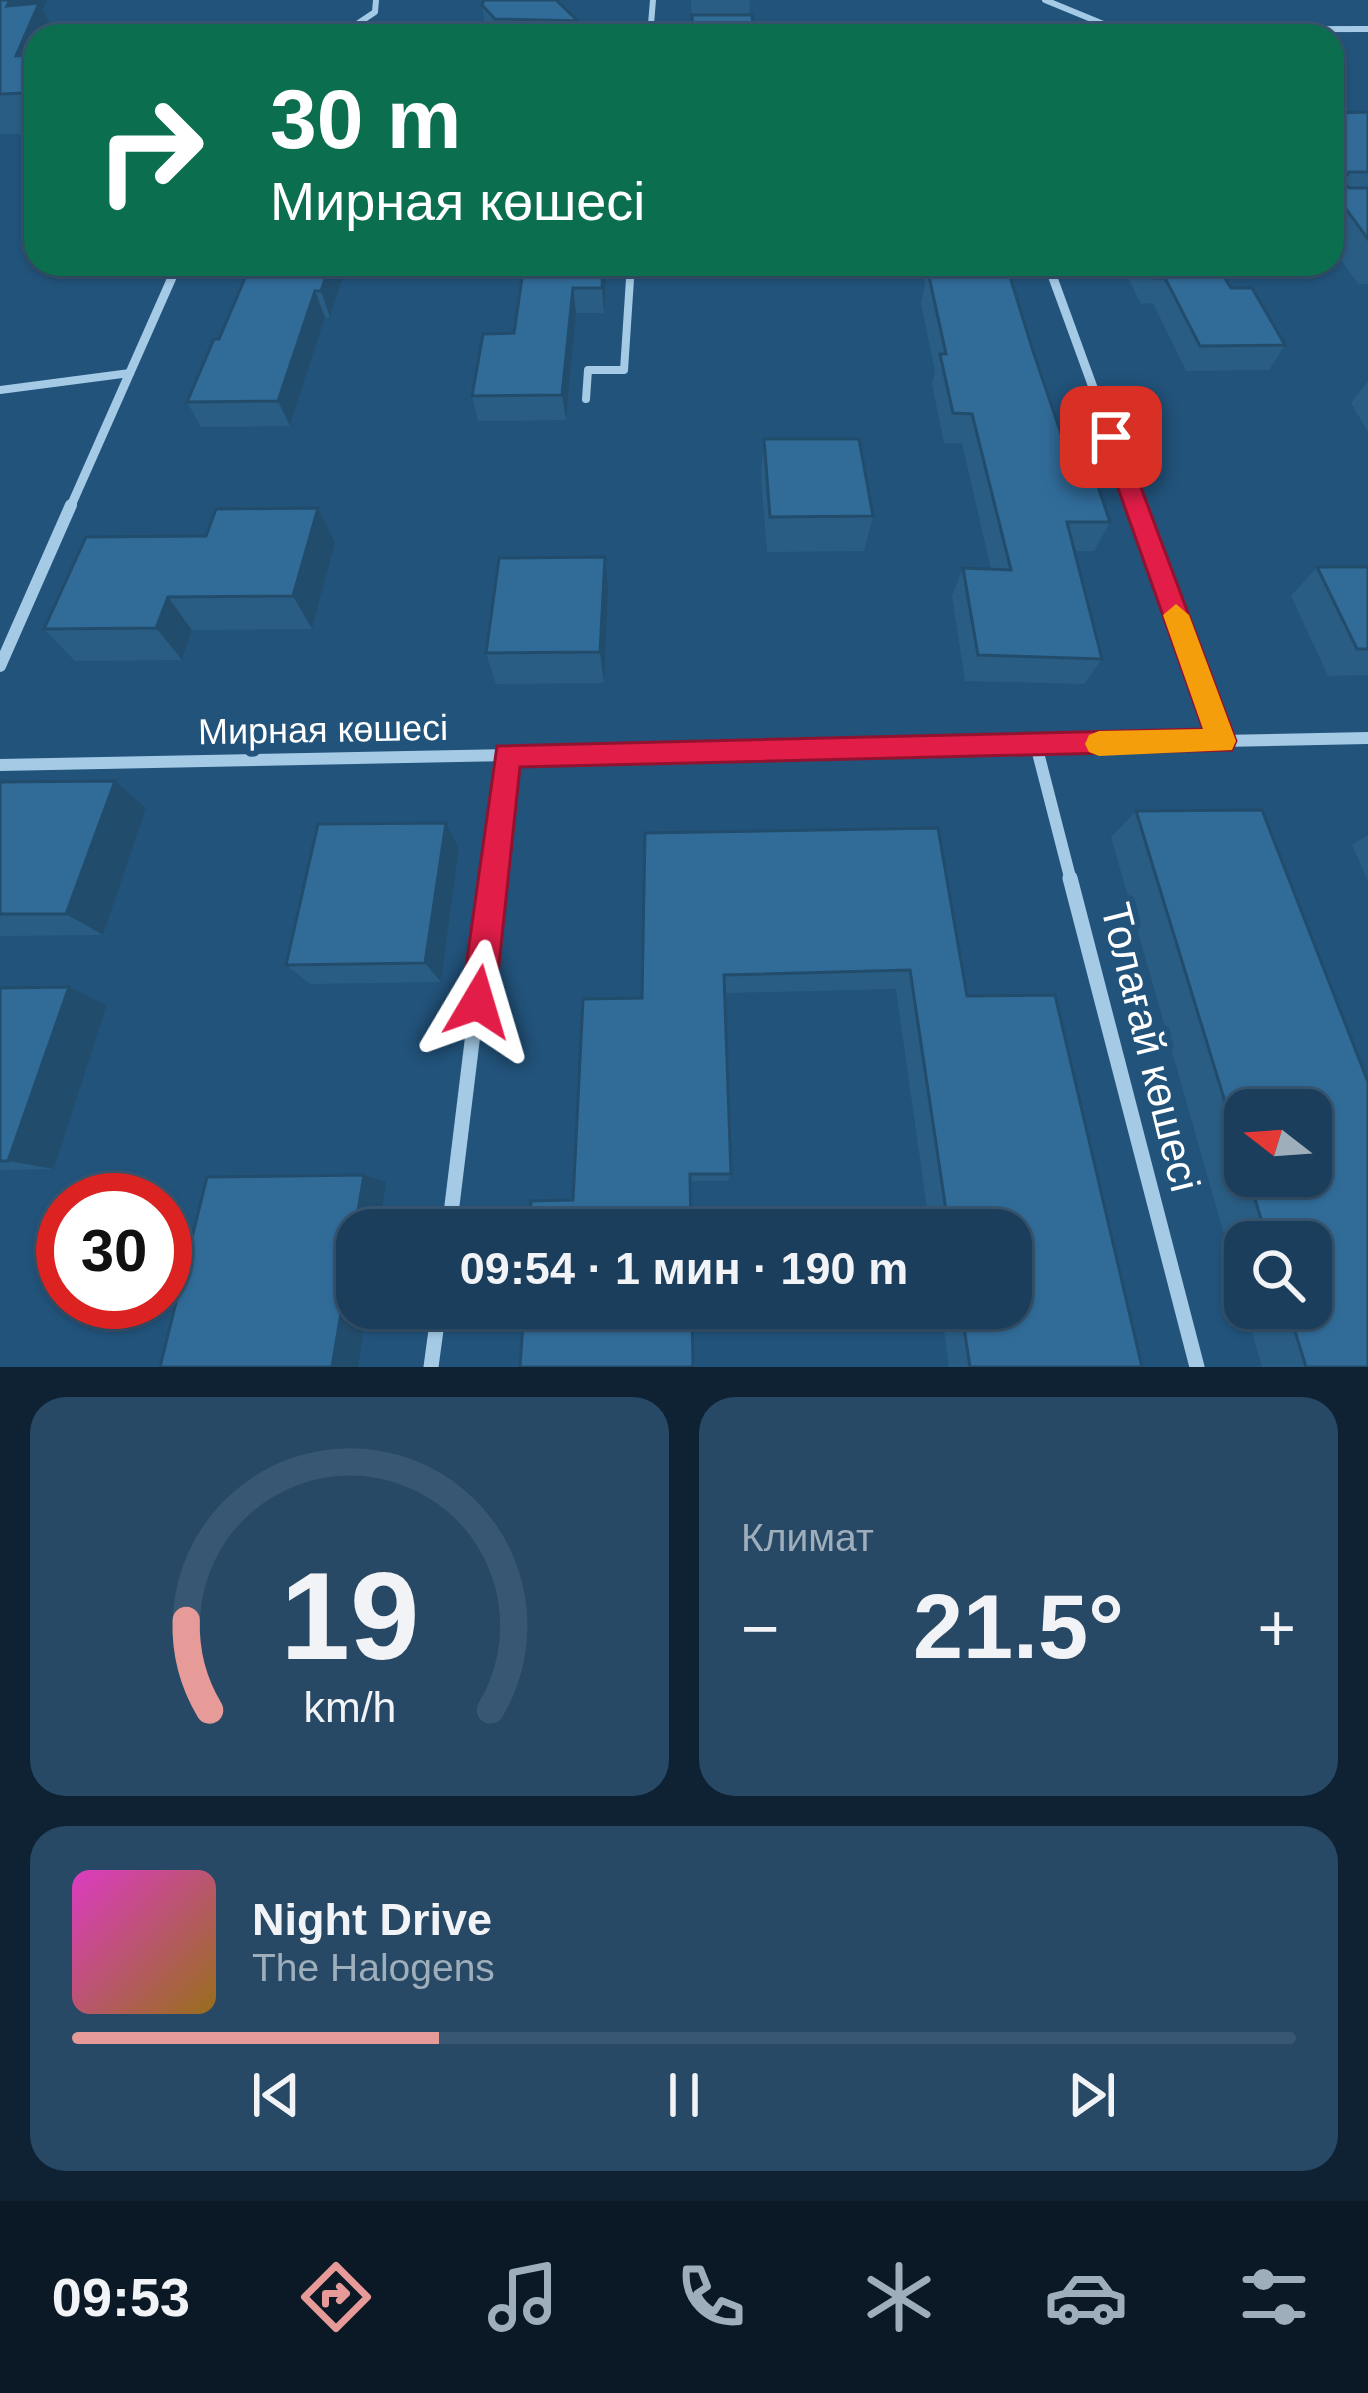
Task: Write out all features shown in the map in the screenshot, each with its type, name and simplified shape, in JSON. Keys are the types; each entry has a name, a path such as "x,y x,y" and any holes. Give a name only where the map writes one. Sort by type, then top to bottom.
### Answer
{"street":[{"path":"0,666 173,276"},
{"path":"1052,276 1222,741"},
{"name":"Мирная көшесі","path":"0,765 1368,738"},
{"name":"Толағай көшесі","path":"1036,745 1197,1367"},
{"path":"452,1209 507,755"},
{"path":"431,1367 436,1329"}],"lane":[{"path":"357,24 375,12 376,0"},
{"path":"1046,0 1104,24"},
{"path":"586,398 588,370 624,370 631,276"},
{"path":"0,390 130,373"}],"building":[{"path":"0,0 10,0 7,6 39,3 30,24 24,24 16,56 24,56 24,93 0,94"},
{"path":"484,0 556,0 578,21 495,19 482,5"},
{"path":"692,15 752,15 753,24 692,24"},
{"path":"1368,112 1368,172 1349,172 1344,178 1344,113"},
{"path":"1344,183 1349,188 1368,188 1368,239 1344,206"},
{"path":"246,276 326,276 321,291 315,291 278,401 187,402 214,339 219,339"},
{"path":"522,276 602,276 602,288 573,288 562,395 472,396 483,334 514,333"},
{"path":"929,276 1010,276 1067,451 1086,451 1110,522 1067,522 1102,659 978,655 963,568 1011,570 972,414 953,413 940,354 946,354"},
{"path":"1224,276 1231,288 1252,288 1285,345 1200,346 1165,278 1153,278"},
{"path":"764,439 859,439 873,516 770,517"},
{"path":"318,508 293,596 168,597 156,628 44,629 86,537 206,536 216,509"},
{"path":"605,557 600,652 486,653 499,558"},
{"path":"1317,567 1368,567 1368,649 1357,649"},
{"path":"115,781 66,914 0,914 0,782"},
{"path":"1262,810 1368,1082 1368,1367 1306,1367 1294,1329 1332,1329 1332,1221 1262,1221 1254,1197 1332,1197 1332,1089 1224,1089 1224,1098 1136,811"},
{"path":"446,823 425,963 286,965 318,824"},
{"path":"938,828 967,996 1055,995 1142,1367 970,1367 964,1329 1032,1329 1032,1209 946,1209 910,970 724,975 731,1174 690,1174 691,1209 530,1209 531,1201 573,1200 583,999 642,998 645,833"},
{"path":"69,987 8,1161 0,1161 0,988"},
{"path":"364,1175 358,1209 336,1209 338,1329 332,1367 160,1367 169,1329 192,1329 192,1238 207,1177"},
{"path":"523,1329 692,1329 693,1367 520,1367"}],"slow traffic":[{"path":"1099,744 1222,741 1176,615"}],"route":[{"path":"478,1002 507,755 1222,741 1111,437"}]}
